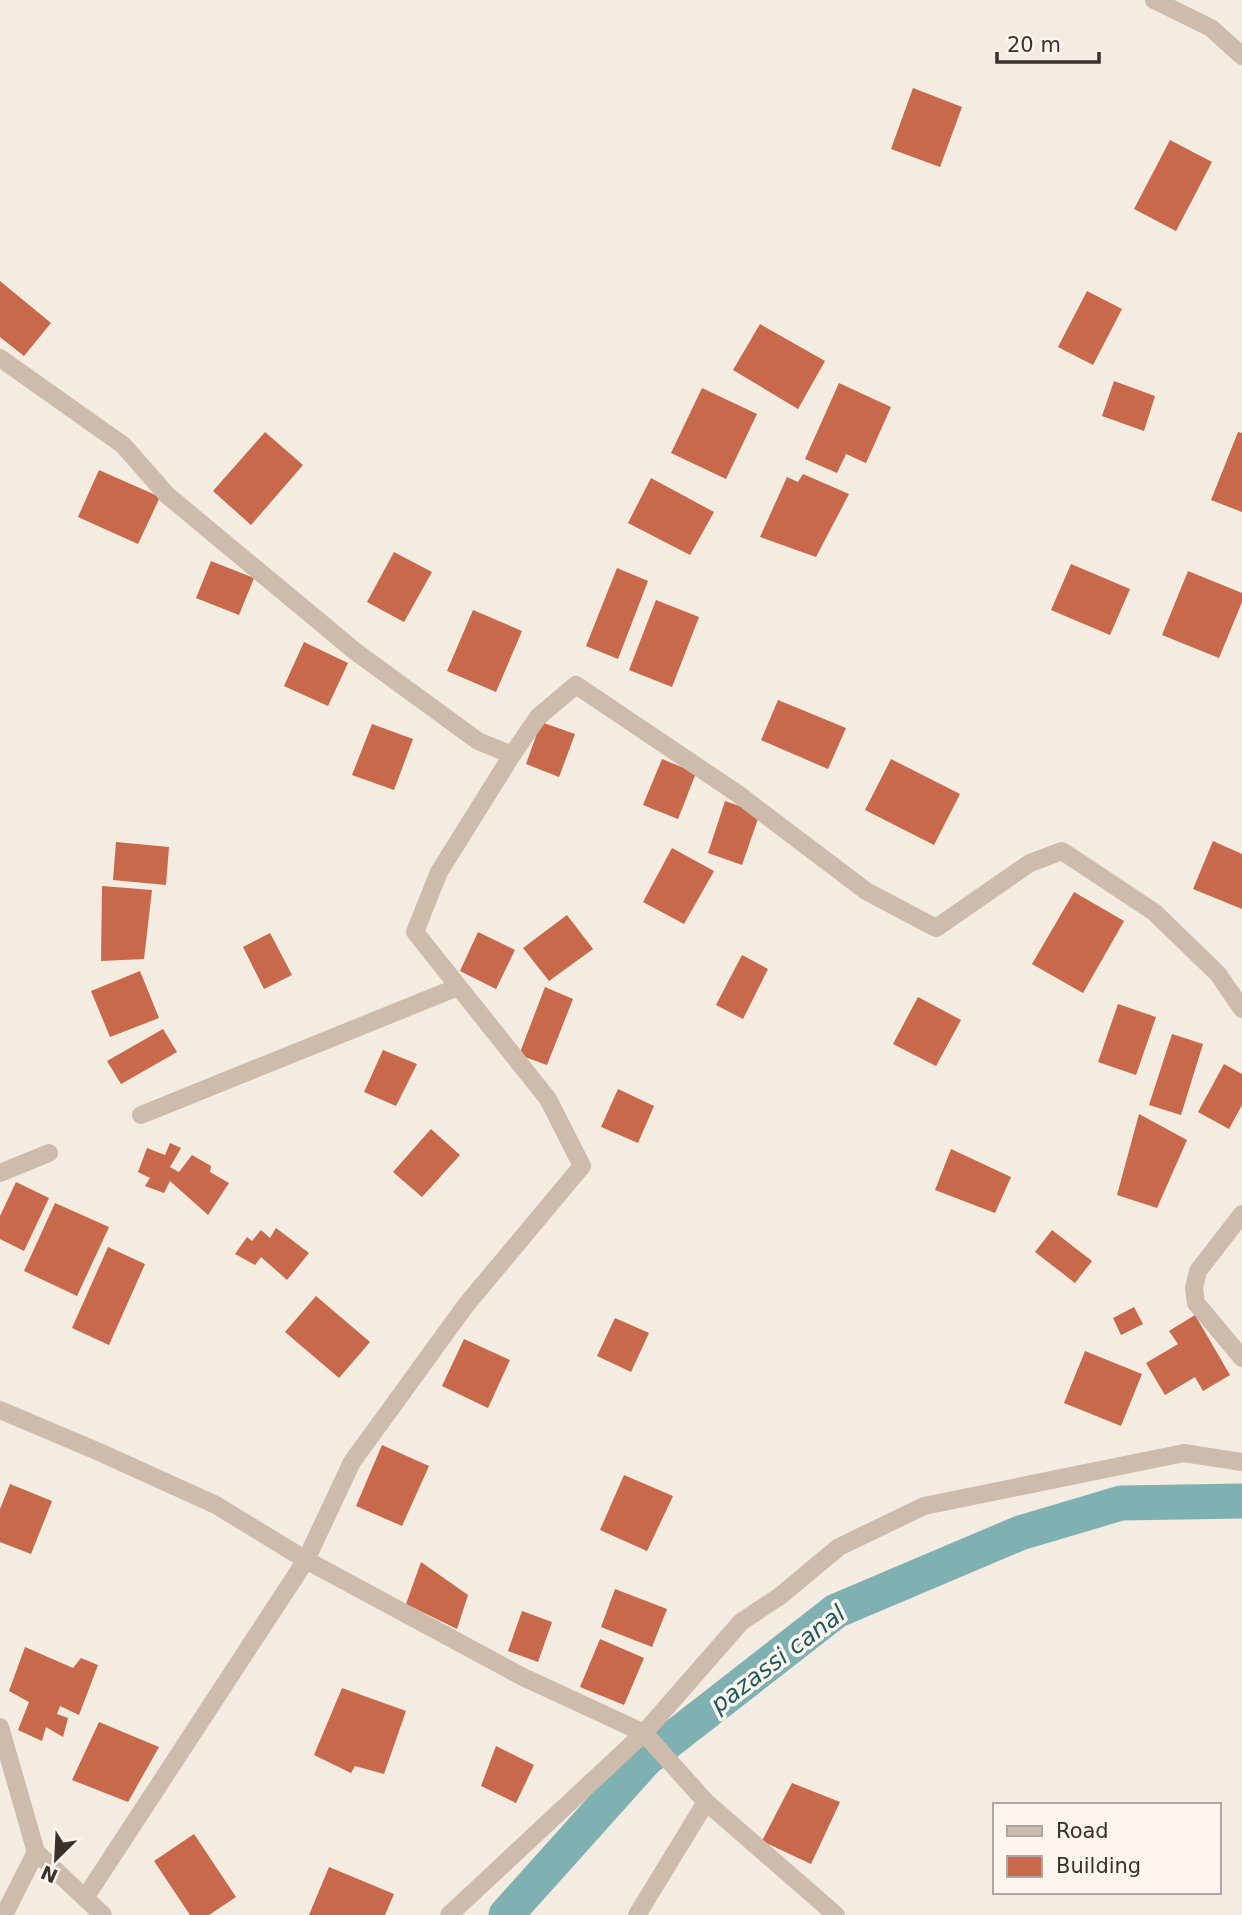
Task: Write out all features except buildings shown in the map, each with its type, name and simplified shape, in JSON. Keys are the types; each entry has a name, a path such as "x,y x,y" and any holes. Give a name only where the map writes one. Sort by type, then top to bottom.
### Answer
{"street":[{"path":"1154,0 1211,28 1242,56"},
{"path":"0,358 124,445 167,495 356,652 478,741 512,755"},
{"path":"85,1898 306,1560 352,1462 466,1305 582,1166 548,1098 415,932 439,872 512,755 538,717 576,685 738,794 866,891 936,928 1030,863 1062,851 1154,912 1218,974 1242,1009"},
{"path":"141,1115 458,987"},
{"path":"0,1172 49,1153"},
{"path":"1242,1214 1198,1271 1194,1287 1196,1303 1242,1358"},
{"path":"0,1410 216,1505 306,1560 523,1677 645,1734 706,1802 836,1915"},
{"path":"449,1915 645,1734 741,1622 779,1597 839,1547 924,1506 1184,1453 1242,1462"},
{"path":"0,1727 36,1852 103,1915"},
{"path":"637,1915 706,1802"},
{"path":"4,1915 36,1852"}],"waterway":[{"name":"pazassi canal","path":"506,1915 646,1759 836,1611 1020,1533 1121,1503 1242,1501"}]}
